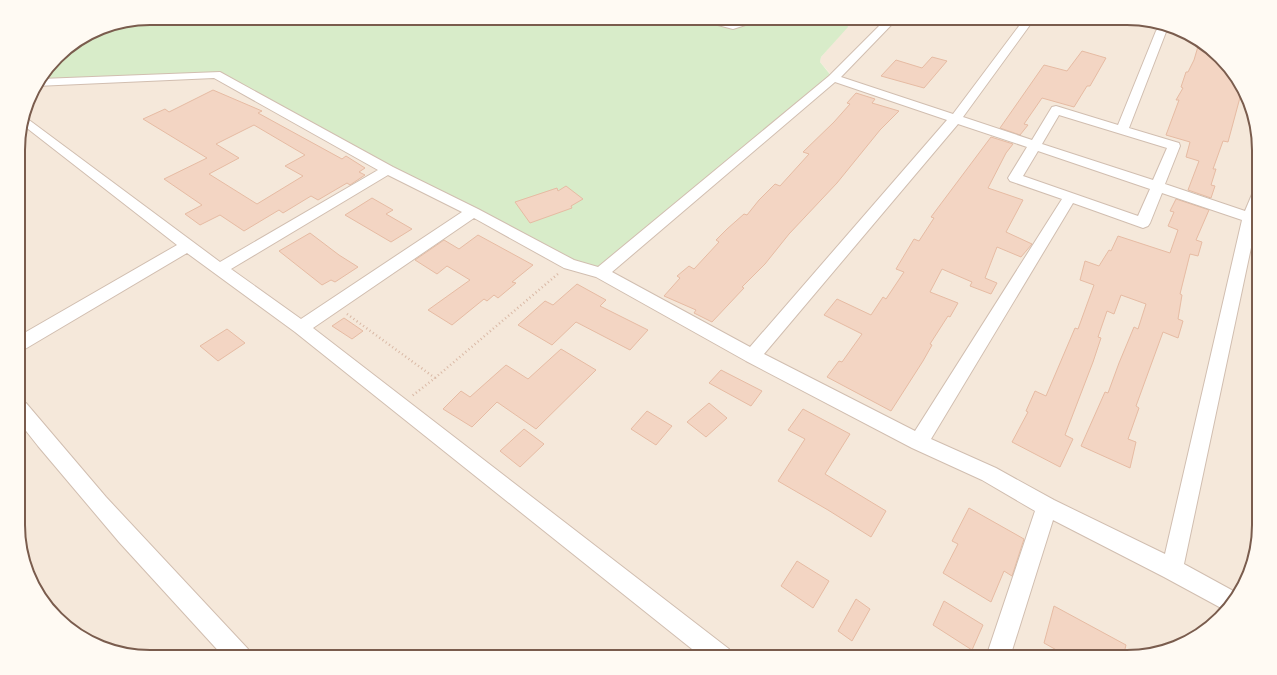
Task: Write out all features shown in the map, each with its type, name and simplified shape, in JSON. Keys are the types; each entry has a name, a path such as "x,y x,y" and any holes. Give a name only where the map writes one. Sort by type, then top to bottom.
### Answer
{"street":[{"path":"600,273 833,78 886,25"},
{"path":"752,356 955,119 1025,25"},
{"path":"1122,130 1162,30"},
{"path":"45,83 216,74 388,170 473,212 569,264 600,273 752,356 919,442 989,474 1047,507 1172,569 1227,599"},
{"path":"833,78 1252,218"},
{"path":"1056,110 1174,146 1143,222 1015,178 1035,145 1056,110"},
{"path":"28,123 188,246 301,328 711,650"},
{"path":"220,269 388,170"},
{"path":"919,442 1070,197"},
{"path":"301,328 473,212"},
{"path":"1172,569 1252,228"},
{"path":"25,341 188,246"},
{"path":"25,415 60,459 166,578 233,650"},
{"path":"1000,650 1047,507"}],"path":[{"path":"401,406 436,378 569,264"},
{"path":"335,306 436,378"}],"shaded area":[{"path":"847,25 1127,25 1151,27 1182,38 1203,51 1226,74 1235,88 1248,118 1252,150 1251,541 1245,565 1231,594 1209,619 1196,629 1167,643 1151,648 1135,650 150,650 118,646 95,637 68,619 46,594 35,573 29,557 25,525 25,142 29,118 38,95 45,83 216,74 833,77 820,62 821,57 847,27"}],"green space":[{"path":"142,25 847,25 848,27 821,57 820,62 833,78 601,273 569,264 217,74 45,83 56,68 68,56 87,42 126,27"}],"building":[{"path":"1198,47 1226,74 1240,98 1228,142 1223,141 1213,169 1216,169 1211,185 1215,186 1211,198 1188,190 1199,161 1186,157 1190,142 1166,135 1179,100 1176,100 1183,88 1181,87 1186,72 1188,72"},
{"path":"1082,51 1106,58 1090,86 1087,86 1074,107 1042,98 1024,124 1028,125 1020,135 1000,128 1044,65 1067,71"},
{"path":"932,57 947,61 924,88 881,76 896,60 922,68"},
{"path":"213,90 262,111 258,113 342,159 346,156 365,168 359,172 365,175 350,185 347,183 318,200 311,196 283,213 279,210 244,231 220,215 200,225 185,214 202,205 164,179 207,158 143,119 165,109 169,112","holes":["254,125 305,155 285,166 303,176 257,204 209,174 239,158 216,144"]},
{"path":"856,93 875,99 872,103 899,111 880,130 837,183 789,234 765,264 742,287 744,288 712,322 694,313 696,310 664,296 680,278 677,276 689,266 694,269 719,242 716,240 727,229 744,214 747,215 775,184 780,186 809,154 803,152 834,122 850,104 847,103"},
{"path":"991,137 1013,144 1006,153 988,188 1023,200 1006,232 1032,244 1021,257 997,247 985,278 997,283 991,294 970,286 972,282 942,269 930,292 958,303 950,317 948,316 930,344 932,345 923,361 891,411 827,377 839,361 842,362 862,334 824,315 837,299 871,315 883,297 886,299 904,272 896,269 914,239 919,241 934,218 931,217"},
{"path":"566,186 583,199 571,206 572,208 530,223 515,202 557,188 558,191"},
{"path":"372,198 393,210 386,214 412,229 391,242 345,215"},
{"path":"1176,199 1209,210 1196,240 1202,242 1198,256 1190,254 1180,294 1182,295 1178,319 1183,321 1178,338 1163,332 1136,406 1139,408 1128,439 1136,442 1130,468 1081,446 1105,392 1108,393 1134,327 1138,329 1146,304 1121,295 1114,314 1107,311 1098,337 1101,338 1093,362 1065,435 1073,439 1060,467 1012,442 1028,412 1026,411 1035,391 1046,396 1075,328 1078,329 1094,285 1080,280 1085,261 1099,266 1109,250 1111,251 1118,236 1170,253 1178,230 1168,226 1174,212 1170,211"},
{"path":"310,233 358,267 335,282 331,280 322,285 279,251"},
{"path":"478,235 533,265 512,282 516,283 498,298 494,295 487,301 484,299 452,325 428,310 470,280 447,266 437,274 415,260 444,240 459,249"},
{"path":"577,284 606,300 600,306 648,330 630,350 576,322 552,345 518,325 545,301 553,305"},
{"path":"344,318 363,331 352,339 332,326"},
{"path":"227,329 245,343 218,361 200,346"},
{"path":"561,349 596,370 536,429 497,402 472,427 443,409 461,391 470,397 506,365 528,379"},
{"path":"721,370 762,391 751,406 709,383"},
{"path":"709,403 727,418 706,437 687,422"},
{"path":"803,409 850,434 825,474 886,511 871,537 778,481 805,439 788,430"},
{"path":"647,411 672,426 656,445 631,429"},
{"path":"524,429 544,444 520,467 500,451"},
{"path":"969,508 1024,539 1012,576 1004,571 991,602 943,573 958,544 952,541"},
{"path":"797,561 829,581 813,608 781,586"},
{"path":"856,599 870,609 852,641 838,631"},
{"path":"944,601 983,625 972,650 933,625"},
{"path":"1054,606 1126,645 1125,650 1056,650 1044,643"}]}
